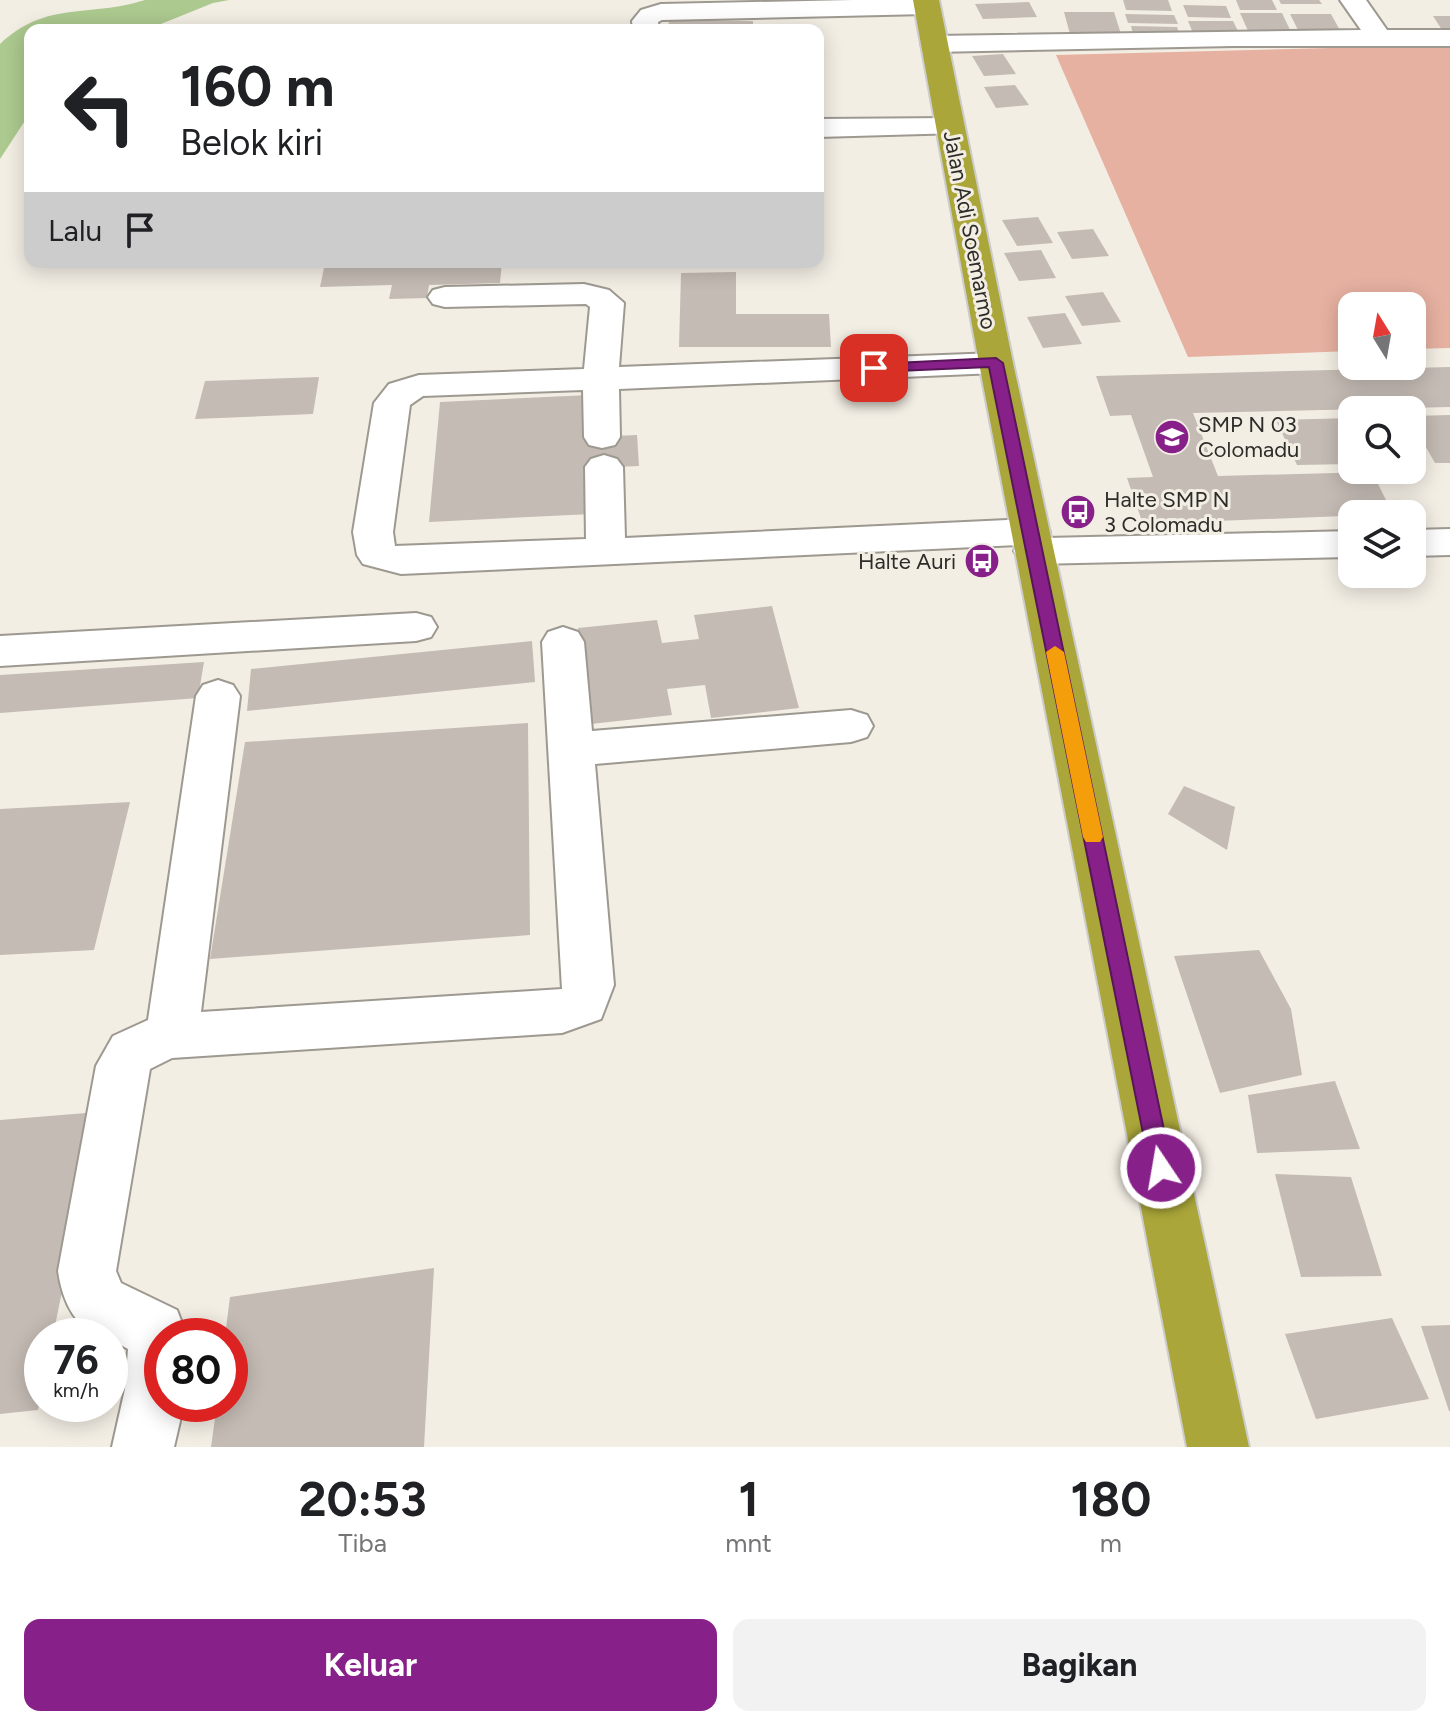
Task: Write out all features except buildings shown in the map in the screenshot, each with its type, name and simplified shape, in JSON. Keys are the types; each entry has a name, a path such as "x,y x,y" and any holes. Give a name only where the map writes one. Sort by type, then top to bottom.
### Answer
{"highway":[{"name":"Jalan Adi Soemarmo","path":"929,16 996,363 1218,1447"}],"street":[{"path":"1353,0 1380,39"},
{"path":"645,24 650,15 661,12 758,20 929,16 1233,38 1450,38"},
{"path":"824,128 950,127"},
{"path":"445,297 584,294 607,303 601,380 606,551"},
{"path":"996,363 419,386 402,392 392,403 373,532 377,555 388,560 606,551 1032,541 1338,544"},
{"path":"1426,543 1450,542"},
{"path":"0,651 416,627"},
{"path":"143,1447 159,1370 161,1351 156,1331 100,1303 90,1290 87,1271 122,1066 137,1045 172,1036 562,1011 583,1004 589,985 563,642"},
{"path":"172,1036 218,696"},
{"path":"571,749 851,726"}],"shaded area":[{"path":"145,0 229,0 213,3 161,24 28,24 52,15"},
{"path":"24,26 24,122 0,159 0,44"},
{"path":"1450,45 1450,348 1426,349 1426,292 1338,292 1338,352 1188,357 1056,55"}],"slow traffic":[{"path":"1055,652 1093,837"}],"place":[{"name":"SMP N 03 Colomadu","path":"1172,437"},
{"name":"Halte SMP N 3 Colomadu","path":"1078,512"},
{"name":"Halte Auri","path":"982,561"}],"route":[{"path":"874,368 996,363 1161,1168"}]}
